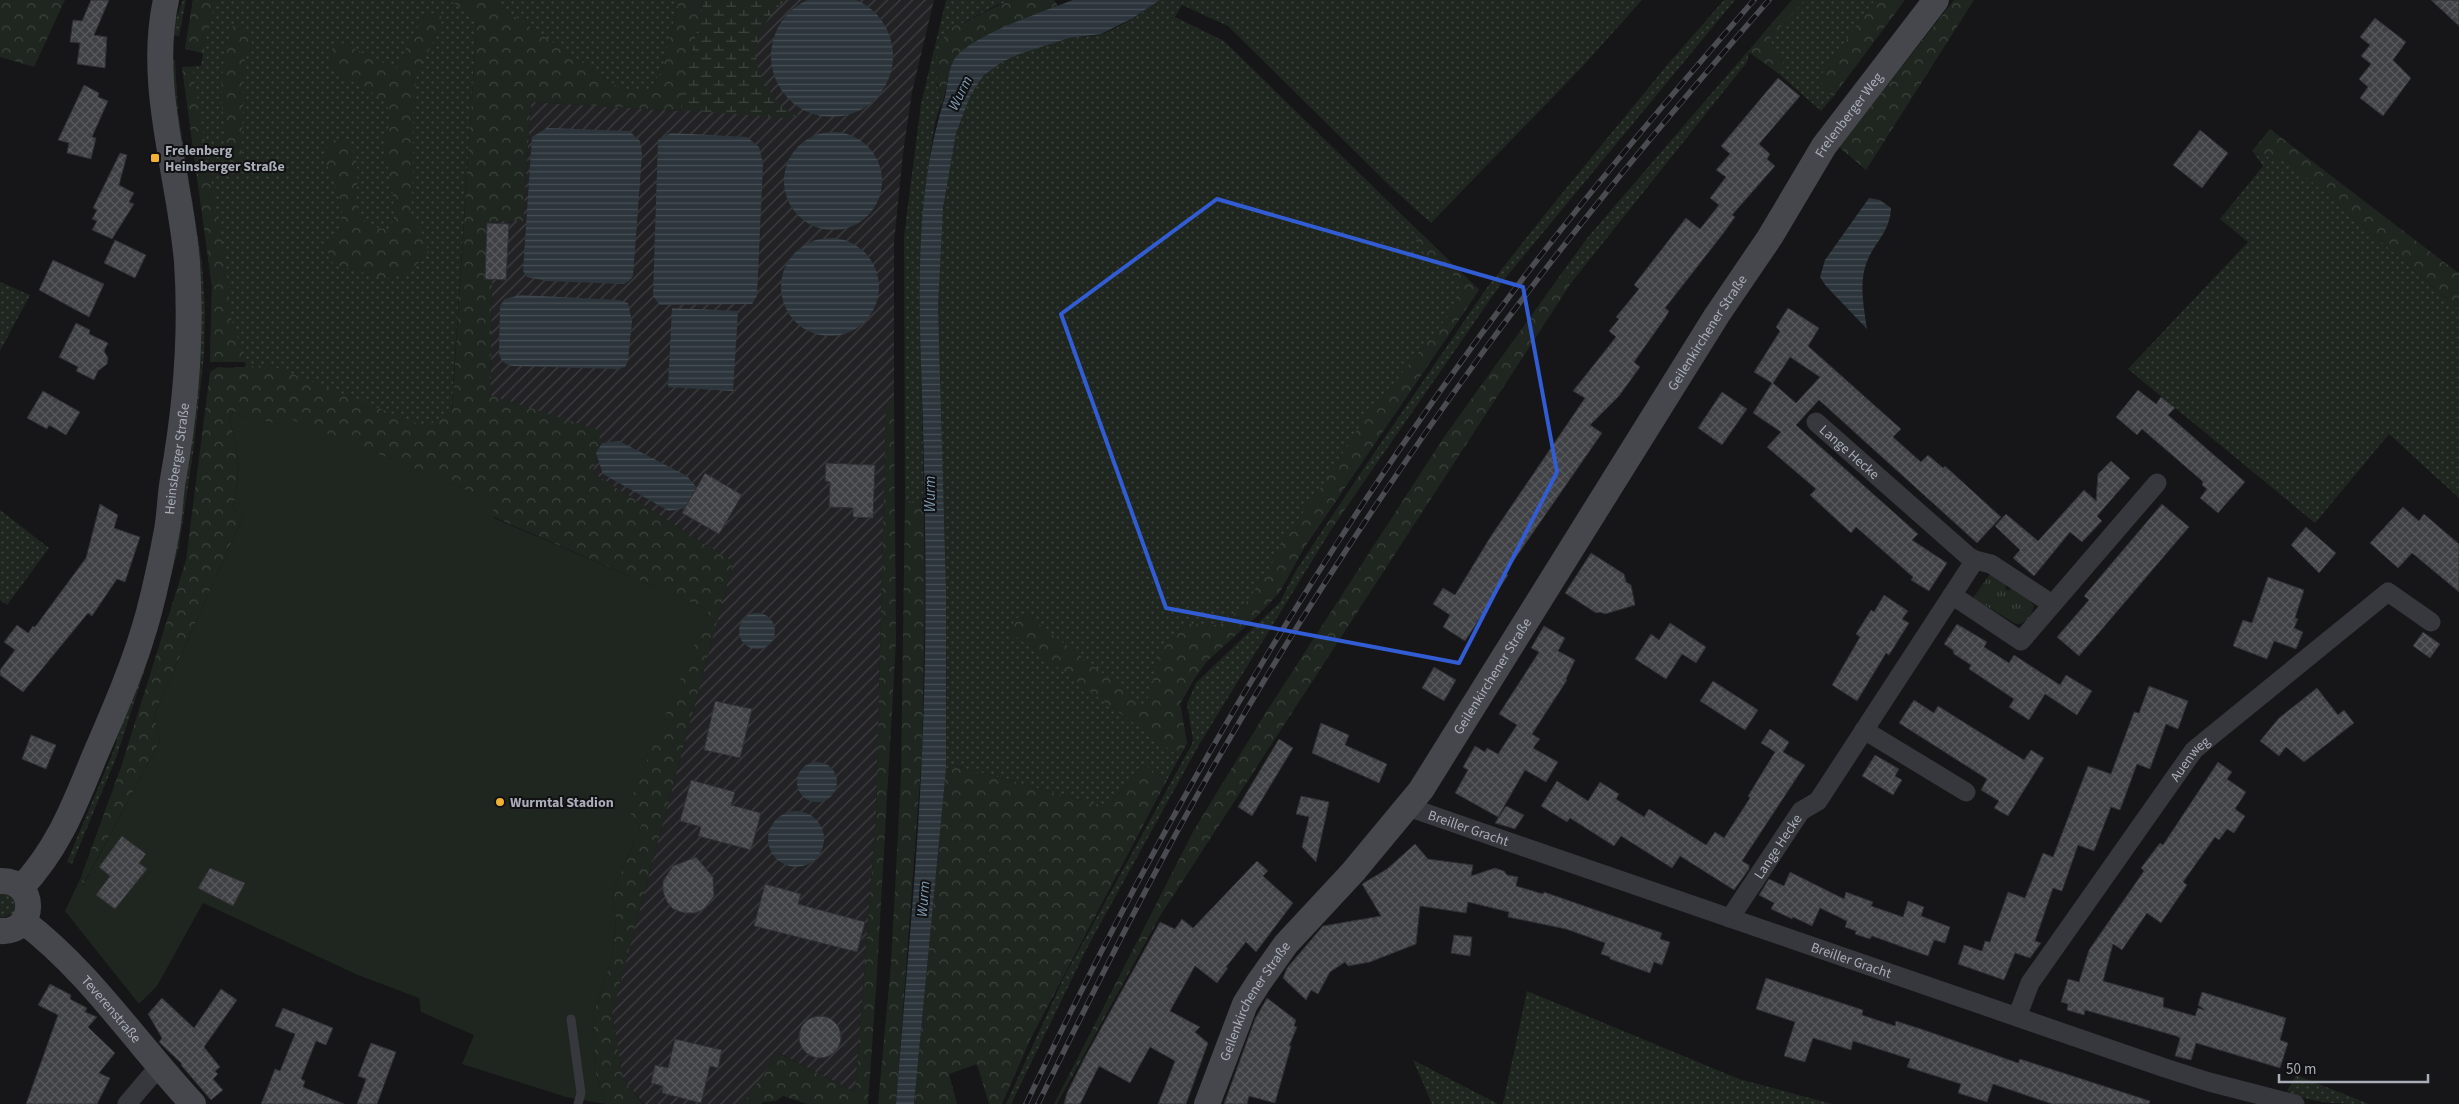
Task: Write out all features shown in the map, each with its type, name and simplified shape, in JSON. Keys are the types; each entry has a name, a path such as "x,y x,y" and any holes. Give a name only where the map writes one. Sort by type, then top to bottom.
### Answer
{"main road":[{"name":"Heinsberger Straße","path":"10,884 40,868 63,831 118,701 148,613 167,528 182,430 189,318 185,243 177,185 164,127 161,52 166,0"},
{"name":"Frelenberger Weg","path":"1770,237 1824,146 1936,0"},
{"name":"Geilenkirchener Straße","path":"1207,1104 1245,1004 1258,982 1286,944 1353,872 1421,790 1717,315 1770,237"},
{"path":"10,884 26,895 28,904 12,926"},
{"name":"Teverenstraße","path":"12,926 50,941 100,994 161,1070 193,1104"}],"street":[{"name":"Lange Hecke","path":"1816,422 1943,535 1975,560 1991,564 2052,604"},
{"path":"1952,595 2021,640 2157,483"},
{"name":"Lange Hecke","path":"1730,918 1801,811 1818,801 1975,560"},
{"name":"Auenweg","path":"2018,1017 2030,983 2171,780 2194,750 2388,592 2431,622"},
{"path":"1864,730 1966,792"},
{"name":"Breiller Gracht","path":"1408,807 2202,1080 2296,1104"},
{"path":"127,1104 150,1077 161,1070"}],"lane":[{"path":"572,1019 581,1094 578,1104"}],"highlighted area":[{"path":"1217,199 1523,287 1557,472 1459,663 1166,608 1061,314"}],"shaded area":[{"path":"703,0 934,0 912,92 903,153 894,242 894,398 886,406 876,818 855,1092 779,1053 743,1104 644,1104 623,1079 612,1013 733,562 593,473 490,395 493,221 523,221 531,102 680,111"}],"green space":[{"path":"0,0 65,0 34,67 0,57"},
{"path":"183,0 186,0 179,36 170,35"},
{"path":"193,0 449,0 477,17 447,481 230,368 246,367 245,362 210,362 212,286 182,67 201,66 203,53 185,49"},
{"path":"193,0 216,0 203,53 185,49"},
{"path":"449,0 491,0 625,92 651,89 662,70 679,0 703,0 680,111 531,102 523,221 493,221 490,395 601,431 593,473 733,562 612,1013 623,1079 643,1104 605,1104 595,1071 593,1014 612,957 616,923 613,891 641,826 626,809 708,610 282,425 243,417 233,411 229,419 233,431 238,463 233,509 243,517 154,715 160,741 82,887 81,877 121,767 186,560 210,372 218,367 270,365 426,427 452,411 477,18"},
{"path":"491,0 679,0 662,70 650,90 625,92"},
{"path":"704,0 786,0 773,13 763,28 757,46 757,64 776,100 783,108 799,115 786,118 682,110 681,101"},
{"path":"946,0 1015,0 997,5 953,28 937,85 943,101 937,117 931,146 922,259 921,344 924,514 920,506 905,499 904,236 921,104"},
{"path":"1015,0 1054,0 1058,6 1007,26 961,53 953,63 943,101 938,83 937,63 938,53 946,35 957,25"},
{"path":"1160,0 1642,0 1581,68 1431,223 1391,187 1228,26 1182,5 1175,17 1224,41 1479,290 1304,548 1279,593 1256,617 1207,661 1194,679 1180,704 1187,743 1167,780 1144,765 1110,803 1100,805 953,765 946,769 946,612 938,400 938,319 941,240 949,169 962,112 984,75 1013,56 1036,47 1070,38 1098,35 1109,31 1132,19"},
{"path":"1724,0 1735,0 1503,281 1370,473 1364,468 1486,289 1668,64"},
{"path":"1792,0 1875,0 1819,79 1833,97 1821,111 1778,73 1749,52 1747,62 1571,283 1564,270 1588,237"},
{"path":"1792,0 1805,0 1770,38 1774,49 1785,59 1778,73 1749,52"},
{"path":"1875,0 1905,0 1833,97 1818,79"},
{"path":"1954,0 1974,0 1866,170 1839,147"},
{"path":"429,12 442,17 437,34 421,65 416,80 410,215 422,233 429,252 409,272 385,279 333,264 325,245 340,227 343,207 324,157 329,141 343,139 353,151 357,170 357,203 359,212 364,220 373,226 388,230 394,219 393,197 385,150 390,113 384,99 340,75 326,64 336,40 396,69 404,57 408,40"},
{"path":"233,25 249,31 253,40 245,56 241,164 231,168 222,105 222,80 226,51"},
{"path":"170,60 175,60 178,112 202,263 205,310 204,355 193,453 179,546 151,651 116,758 72,864 67,862 113,752 148,645 190,443"},
{"path":"182,67 192,67 228,277 230,315 246,362 210,362 212,286"},
{"path":"2270,129 2457,272 2459,271 2459,309 2288,161 2254,153 2252,151"},
{"path":"2254,153 2288,161 2459,309 2459,498 2389,434 2315,523 2128,369 2248,242 2220,219 2263,166"},
{"path":"1420,232 1479,290 1304,548 1279,593 1256,617 1207,661 1194,679 1180,704 1187,743 1180,757 1009,632 1015,619 1026,614 1145,706 1158,662 1174,635 1185,624 1220,625 1242,608 1270,568 1281,543 1324,483 1362,422 1453,310 1462,294 1458,279 1430,259 1416,242"},
{"path":"1564,270 1571,283 1160,916 1057,1104 1054,1104 1194,830 1263,717 1444,437"},
{"path":"0,282 30,295 0,351"},
{"path":"894,398 896,641 868,1104 807,1104 783,1096 776,1101 763,1102 761,1104 743,1104 778,1053 855,1092 876,818 886,406"},
{"path":"233,411 243,417 282,424 290,419 447,481 493,503 494,518 709,610 627,809 641,826 613,891 616,923 612,958 593,1014 595,1071 605,1104 566,1097 462,1064 474,1035 421,1012 419,998 358,975 203,903 157,986 139,1004 65,911 81,877 83,886 160,741 154,715 243,517 233,509 238,463 233,431 229,419"},
{"path":"1364,468 1370,473 1331,530 1322,531"},
{"path":"905,499 920,506 924,514 925,602 922,753 896,1104 878,1104 891,964 901,775"},
{"path":"0,510 49,548 7,605 0,600"},
{"path":"1331,530 1200,743 1087,948 1011,1104 1006,1104 1064,977 1192,744 1187,704 1196,683 1280,602 1294,574 1322,531"},
{"path":"1990,574 2009,583 2005,588 2008,591 2013,586 2025,593 2034,606 2026,621 2016,624 1973,598"},
{"path":"953,765 1100,805 1110,803 1144,765 1167,780 1031,1038 1002,1104 989,1104 977,1064 949,1074 957,1104 914,1104 946,769"},
{"path":"4,891 17,902 14,913 3,918 0,917 0,892"},
{"path":"1527,991 1739,1079 1832,1104 1503,1104"},
{"path":"1413,1060 1498,1104 1432,1104"},
{"path":"2296,1075 2369,1104 2316,1101 2287,1091"}],"water":[{"path":"832,-5 844,-4 855,0 866,5 875,13 883,22 888,33 892,44 892,68 888,79 883,90 875,99 866,107 855,112 844,116 832,117 820,116 809,112 798,107 789,99 781,90 776,79 772,68 771,56 772,44 776,33 781,22 789,13 798,5 809,0 820,-4"},
{"name":"Wurm","path":"1073,0 1160,0 1133,18 1101,34 1069,38 1019,54 1002,62 984,75 971,94 956,133 943,208 938,308 946,592 946,769 914,1104 896,1104 911,929 924,713 925,550 920,260 927,177 934,137 950,71 956,57 965,48 994,32"},
{"path":"547,128 629,131 640,141 642,154 633,276 624,284 547,281 527,277 523,271 532,137"},
{"path":"833,132 852,136 868,146 878,162 882,181 878,200 868,216 852,226 833,230 814,226 798,216 788,200 784,181 788,162 798,146 814,136"},
{"path":"671,133 747,137 759,147 763,163 757,296 752,304 660,305 653,296 658,140"},
{"path":"1869,198 1880,200 1891,208 1888,224 1869,256 1864,272 1863,296 1867,329 1826,286 1820,277 1825,260"},
{"path":"830,238 840,239 857,246 871,260 878,277 878,297 871,314 857,328 840,335 830,336 820,335 803,328 789,314 782,297 781,287 782,277 789,260 803,246 820,239"},
{"path":"520,295 619,300 628,303 632,321 628,361 625,367 617,369 512,366 504,363 499,351 500,306 505,299"},
{"path":"672,308 738,311 733,391 668,387"},
{"path":"619,441 687,476 697,488 685,508 669,511 603,474 596,453 602,443"},
{"path":"757,613 770,618 775,631 770,644 757,649 744,644 739,631 744,618"},
{"path":"817,762 831,768 837,782 831,796 817,802 803,796 797,782 803,768"},
{"path":"791,811 801,811 816,819 822,828 824,839 822,850 816,859 801,867 791,867 780,862 773,855 768,844 768,834 773,823 780,816"}],"building":[{"path":"91,0 109,0 94,35 107,37 105,68 77,64 80,43 70,42 73,20 82,21"},
{"path":"2431,0 2459,0 2459,26"},
{"path":"2375,18 2406,42 2393,60 2411,78 2383,116 2360,98 2368,87 2359,79 2371,64 2361,56 2370,45 2360,37"},
{"path":"1778,78 1800,96 1759,144 1770,154 1767,159 1775,166 1732,215 1735,217 1665,308 1669,311 1665,318 1634,362 1640,367 1619,396 1590,425 1602,433 1505,573 1508,575 1465,641 1443,627 1450,615 1433,604 1443,588 1455,595 1491,536 1585,398 1573,391 1616,337 1609,331 1619,319 1616,317 1639,289 1634,285 1686,218 1700,229 1719,205 1710,198 1726,177 1716,170 1730,154 1721,146"},
{"path":"84,85 99,93 98,97 108,101 92,137 96,138 91,159 67,153 69,143 58,140"},
{"path":"2200,130 2228,153 2202,188 2173,165"},
{"path":"120,153 127,155 119,185 134,193 129,202 134,204 112,239 92,230 97,221 92,219 97,210 93,208"},
{"path":"487,223 509,224 506,280 485,279"},
{"path":"115,240 146,255 135,278 104,263"},
{"path":"53,260 104,284 89,317 39,290"},
{"path":"1788,308 1819,328 1808,346 1901,429 1893,437 1921,462 1928,455 1943,468 1945,466 2001,517 1977,543 1819,400 1796,425 1918,534 1912,540 1947,563 1929,591 1911,580 1913,577 1856,527 1851,533 1810,495 1816,489 1767,447 1781,432 1753,413 1772,383 1754,372 1780,331 1776,327","holes":["1790,357 1820,377 1796,403 1773,383"]},
{"path":"76,323 90,330 89,334 108,343 104,351 108,358 107,364 98,371 94,380 76,371 78,367 59,357"},
{"path":"2138,390 2156,404 2161,397 2175,408 2168,415 2245,482 2218,513 2200,498 2207,489 2202,485 2203,482 2201,480 2142,429 2137,435 2116,417"},
{"path":"43,391 80,412 66,435 49,425 47,429 27,418"},
{"path":"1722,392 1747,409 1722,445 1698,428"},
{"path":"2111,461 2130,478 2097,516 2102,521 2082,542 2070,532 2034,576 2013,558 2020,550 1995,526 2006,514 2038,541 2084,490 2096,501 2098,474"},
{"path":"826,463 875,465 873,518 853,517 853,508 829,507 830,482 825,481"},
{"path":"705,473 742,495 719,534 682,513"},
{"path":"100,504 118,515 114,528 140,537 125,582 117,579 92,616 88,613 23,692 0,675 0,670 15,650 4,642 17,625 28,633 33,626 35,627 86,558"},
{"path":"2162,504 2189,527 2079,656 2057,637 2089,600 2084,596"},
{"path":"2403,507 2419,521 2424,514 2459,544 2459,592 2412,553 2398,568 2370,543"},
{"path":"2306,527 2336,553 2319,573 2291,545"},
{"path":"1591,553 1624,574 1626,582 1631,585 1635,605 1605,614 1596,613 1565,593"},
{"path":"2268,577 2304,590 2295,618 2298,619 2294,628 2303,632 2296,649 2274,641 2267,659 2233,646 2243,620 2252,623"},
{"path":"1884,595 1908,611 1902,619 1909,623 1889,655 1886,653 1857,701 1832,685 1860,637 1856,634 1871,610 1874,612"},
{"path":"1670,623 1706,647 1696,663 1682,654 1666,679 1635,659 1651,634 1659,640"},
{"path":"1957,624 1987,642 1984,647 2009,663 2014,655 2060,685 2066,675 2092,691 2077,715 2045,694 2029,720 2009,707 2014,699 1969,669 1971,665 1954,654 1953,650 1944,644"},
{"path":"1544,626 1565,638 1558,651 1575,660 1567,680 1532,734 1540,739 1533,748 1558,762 1546,782 1525,770 1498,817 1455,793 1468,770 1463,767 1475,746 1485,752 1487,748 1498,754 1517,725 1499,714 1539,652 1531,648"},
{"path":"2423,632 2440,644 2430,658 2413,646"},
{"path":"1434,667 1456,680 1444,701 1422,688"},
{"path":"1713,681 1758,710 1745,730 1700,701"},
{"path":"2149,686 2188,701 2178,729 2166,724 2150,769 2137,764 2120,810 2111,807 2094,851 2078,845 2062,891 2053,888 2035,941 2041,943 2030,958 2015,953 2004,980 1958,964 1964,945 1982,951 1985,941 1990,942 2008,892 2025,898 2043,853 2053,857 2088,766 2111,774 2134,712 2139,713"},
{"path":"2317,688 2338,715 2344,710 2354,723 2304,762 2286,747 2279,756 2260,741 2279,718"},
{"path":"1914,700 1934,713 1938,706 2024,760 2031,750 2044,758 2008,816 1994,808 1999,801 1981,790 1987,779 1899,723"},
{"path":"715,701 752,709 740,758 704,750"},
{"path":"1321,723 1349,735 1345,745 1387,764 1379,783 1312,753"},
{"path":"1770,729 1789,742 1783,752 1805,765 1742,861 1749,865 1749,869 1734,890 1680,856 1672,868 1621,836 1614,846 1570,818 1567,822 1541,806 1557,781 1588,801 1600,782 1619,794 1616,799 1644,817 1649,809 1706,845 1715,832 1724,838 1750,798 1748,796 1775,752 1761,743"},
{"path":"31,735 56,745 46,769 22,759"},
{"path":"1279,739 1293,748 1252,816 1238,807"},
{"path":"1875,755 1899,769 1895,776 1902,780 1893,795 1862,776"},
{"path":"2218,762 2232,772 2227,779 2246,792 2235,809 2245,816 2234,833 2227,829 2219,840 2215,837 2183,882 2187,885 2161,923 2147,913 2122,950 2113,944 2103,981 2164,998 2163,1007 2195,1016 2198,1008 2205,1010 2198,1005 2202,992 2286,1018 2280,1040 2288,1043 2280,1068 2196,1043 2191,1060 2175,1056 2180,1038 2176,1036 2085,1010 2084,1015 2067,1010 2068,1004 2061,1002 2068,979 2079,982 2089,950 2144,871 2141,868 2160,843 2163,845"},
{"path":"691,780 735,792 731,805 761,813 751,850 698,836 701,827 680,821"},
{"path":"1301,796 1329,802 1316,862 1302,847 1309,817 1296,814"},
{"path":"1506,806 1524,815 1515,829 1495,823"},
{"path":"122,836 146,854 139,863 147,869 115,909 96,895 110,876 99,867"},
{"path":"1415,844 1428,859 1473,865 1471,876 1495,868 1504,871 1507,875 1518,877 1516,886 1543,894 1544,892 1662,933 1660,939 1670,942 1662,965 1654,962 1650,973 1601,954 1605,943 1566,929 1508,917 1509,912 1468,902 1466,913 1420,906 1416,944 1370,962 1348,966 1345,962 1330,972 1318,994 1311,990 1306,1000 1283,978 1287,968 1323,926 1381,916 1362,884 1387,869"},
{"path":"696,857 713,877 714,896 704,909 695,913 684,913 673,909 667,902 663,892 663,881 673,866"},
{"path":"1257,861 1268,871 1263,876 1293,903 1256,952 1246,942 1226,967 1228,968 1217,983 1195,966 1170,1011 1200,1027 1195,1032 1208,1043 1186,1104 1158,1104 1175,1061 1150,1047 1130,1083 1099,1066 1080,1104 1064,1104 1067,1093 1085,1057 1160,922 1175,929 1182,919 1193,928"},
{"path":"210,868 245,883 233,906 198,888"},
{"path":"1790,872 1844,899 1846,892 1873,902 1871,906 1903,917 1908,901 1924,907 1921,916 1950,927 1945,943 1934,940 1928,956 1872,936 1870,939 1855,934 1856,931 1845,927 1847,921 1820,908 1812,926 1793,917 1792,919 1771,909 1774,903 1759,895 1769,879 1784,886"},
{"path":"765,884 801,894 798,904 865,922 857,952 754,926"},
{"path":"1454,935 1472,937 1470,956 1451,953"},
{"path":"1766,978 1863,1010 1862,1015 1895,1026 1896,1021 2018,1063 2020,1059 2150,1101 2149,1104 2052,1104 1993,1084 1987,1102 1958,1093 1961,1084 1907,1067 1910,1059 1853,1041 1851,1050 1813,1038 1805,1062 1784,1056 1795,1022 1756,1009"},
{"path":"50,984 71,995 70,999 87,1008 85,1012 97,1017 88,1027 115,1053 99,1073 110,1078 97,1104 26,1104 58,1015 38,1005"},
{"path":"221,989 237,1000 204,1047 220,1067 215,1071 218,1074 213,1079 223,1090 211,1100 182,1064 159,1042 162,1038 148,1014 162,998 194,1028"},
{"path":"1267,998 1296,1020 1294,1026 1297,1027 1289,1046 1291,1046 1275,1103 1249,1096 1247,1104 1224,1104 1255,1019"},
{"path":"283,1008 333,1028 326,1045 316,1041 301,1079 305,1081 303,1087 344,1104 261,1104 275,1069 280,1071 295,1034 275,1026"},
{"path":"824,1016 832,1019 838,1025 841,1037 838,1049 832,1055 816,1058 808,1055 802,1049 799,1033 802,1025 808,1019"},
{"path":"675,1039 722,1050 718,1068 710,1066 701,1103 662,1093 663,1086 651,1083 655,1065 668,1068"},
{"path":"371,1043 396,1052 377,1104 357,1104 366,1079 358,1076"}],"railway":[{"path":"1026,1104 1134,888 1193,782 1253,678 1383,474 1452,374 1524,277 1637,137 1754,0"},
{"path":"1038,1104 1124,932 1212,768 1285,647 1361,527 1483,352 1551,262 1658,129 1769,0"}],"place":[{"name":"Frelenberg Heinsberger Straße","path":"155,158"},
{"name":"Wurmtal Stadion","path":"500,802"}]}
